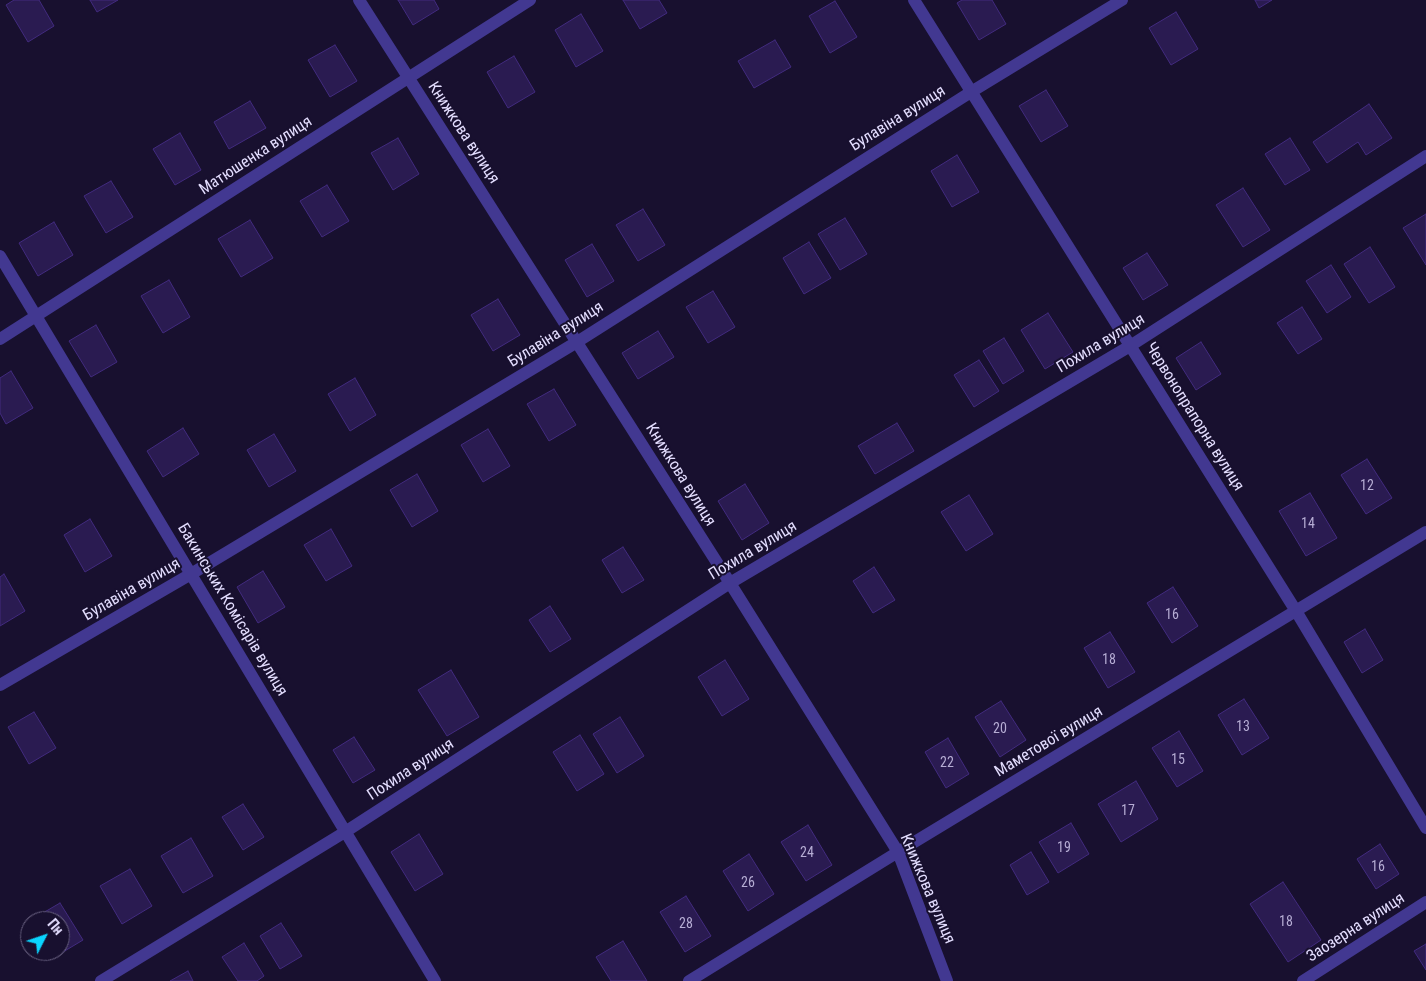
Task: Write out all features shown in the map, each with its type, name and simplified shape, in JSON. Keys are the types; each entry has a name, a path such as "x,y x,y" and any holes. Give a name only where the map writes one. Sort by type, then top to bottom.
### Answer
{"street":[{"name":"Книжкова вулиця","path":"359,0 730,583 898,852 948,981"},
{"name":"Матюшенка вулиця","path":"0,339 530,0"},
{"name":"Червонопрапорна вулиця","path":"914,0 1296,610 1426,828"},
{"name":"Булавіна вулиця","path":"0,685 191,574 577,342 971,92 1122,0"},
{"name":"Похила вулиця","path":"101,981 345,832 730,583 1130,346 1426,156"},
{"name":"Бакинських Комісарів вулиця","path":"0,256 435,981"},
{"name":"Маметової вулиця","path":"689,981 1426,532"},
{"name":"Заозерна вулиця","path":"1303,981 1426,902"}],"building":[{"path":"14,0 39,0 54,26 28,42 6,5"},
{"path":"90,0 118,0 97,12"},
{"path":"398,0 434,0 439,9 413,25"},
{"path":"623,0 659,0 667,13 640,29"},
{"path":"962,0 992,0 1006,24 979,40 957,3"},
{"path":"1255,0 1272,0 1259,8"},
{"path":"835,1 857,37 830,53 809,16"},
{"path":"1176,12 1198,49 1171,65 1149,28"},
{"path":"581,14 603,51 576,67 555,30"},
{"path":"775,40 791,67 754,88 738,61"},
{"path":"335,45 357,81 330,97 308,60"},
{"path":"514,56 535,92 508,108 487,72"},
{"path":"1046,90 1068,126 1041,142 1019,106"},
{"path":"250,101 266,128 229,149 214,122"},
{"path":"1369,104 1392,138 1366,155 1358,142 1327,163 1313,142"},
{"path":"180,133 201,170 175,185 153,149"},
{"path":"398,138 419,174 393,190 371,153"},
{"path":"1290,138 1310,170 1285,185 1265,154"},
{"path":"957,155 979,192 952,207 931,171"},
{"path":"111,181 133,217 106,233 84,196"},
{"path":"327,185 349,221 322,237 300,201"},
{"path":"1243,188 1270,230 1243,247 1216,205"},
{"path":"643,209 665,245 638,261 616,225"},
{"path":"1426,214 1426,265 1403,228"},
{"path":"845,218 867,254 840,270 818,234"},
{"path":"250,220 273,258 241,277 218,239"},
{"path":"54,222 73,255 38,276 19,243"},
{"path":"809,242 831,278 804,294 783,258"},
{"path":"592,244 614,281 587,297 565,260"},
{"path":"1370,247 1395,287 1369,303 1344,264"},
{"path":"1147,253 1168,285 1143,300 1123,268"},
{"path":"1331,265 1351,297 1327,313 1306,281"},
{"path":"169,280 190,317 163,333 141,296"},
{"path":"713,291 735,327 708,343 686,307"},
{"path":"498,299 520,335 493,351 471,315"},
{"path":"1302,307 1322,339 1298,354 1277,323"},
{"path":"1048,313 1073,352 1045,369 1021,330"},
{"path":"96,325 117,362 91,377 69,341"},
{"path":"658,331 674,357 638,379 622,353"},
{"path":"1004,338 1024,371 1003,384 983,351"},
{"path":"1201,342 1221,374 1196,390 1176,358"},
{"path":"979,360 999,391 974,407 954,375"},
{"path":"11,371 33,408 6,424 0,413 0,378"},
{"path":"355,378 376,415 350,431 328,394"},
{"path":"554,389 576,425 549,441 527,404"},
{"path":"897,423 914,451 875,474 858,446"},
{"path":"183,428 199,454 163,477 147,451"},
{"path":"488,429 510,466 483,482 461,445"},
{"path":"274,434 296,471 269,487 247,450"},
{"path":"1367,459 1392,498 1366,514 1341,475"},
{"path":"417,474 438,511 412,527 390,490"},
{"path":"745,484 769,523 742,540 718,501"},
{"path":"1310,493 1337,538 1306,556 1279,511"},
{"path":"969,495 993,534 966,551 941,512"},
{"path":"90,519 112,556 85,572 64,535"},
{"path":"331,529 352,566 326,581 304,545"},
{"path":"623,547 644,580 622,593 602,560"},
{"path":"874,567 895,600 873,613 853,581"},
{"path":"263,571 285,607 258,623 237,587"},
{"path":"4,574 25,611 0,626 0,577"},
{"path":"1173,587 1198,626 1172,643 1147,603"},
{"path":"550,606 571,639 550,652 529,620"},
{"path":"1365,629 1383,660 1362,673 1344,642"},
{"path":"1110,632 1135,672 1108,688 1084,648"},
{"path":"725,660 749,699 722,716 698,677"},
{"path":"451,670 479,717 447,736 418,690"},
{"path":"1244,699 1269,738 1242,755 1218,715"},
{"path":"1001,701 1026,740 1000,757 975,717"},
{"path":"34,712 56,748 29,764 8,727"},
{"path":"620,717 644,756 617,773 593,734"},
{"path":"1179,731 1203,771 1177,787 1152,748"},
{"path":"580,735 604,774 577,791 553,752"},
{"path":"354,737 375,770 353,783 333,750"},
{"path":"948,738 969,774 946,788 925,752"},
{"path":"1136,781 1158,819 1121,842 1098,804"},
{"path":"243,804 264,837 243,850 222,817"},
{"path":"1071,823 1089,854 1058,873 1039,842"},
{"path":"808,825 832,865 806,881 781,842"},
{"path":"419,834 443,874 415,891 391,852"},
{"path":"191,838 213,876 183,893 161,856"},
{"path":"1380,844 1399,874 1376,889 1357,859"},
{"path":"1031,852 1049,882 1027,895 1010,865"},
{"path":"749,854 774,894 748,911 723,871"},
{"path":"130,869 152,906 122,924 100,886"},
{"path":"1283,882 1321,940 1288,962 1250,904"},
{"path":"686,896 711,936 685,952 660,912"},
{"path":"60,903 65,911 46,911"},
{"path":"70,919 83,940 70,948"},
{"path":"281,923 302,956 280,969 260,936"},
{"path":"623,941 647,981 611,981 596,957"},
{"path":"244,943 264,976 257,981 238,981 222,957"},
{"path":"1426,944 1426,970 1414,951"},
{"path":"188,971 193,981 170,981"}]}
